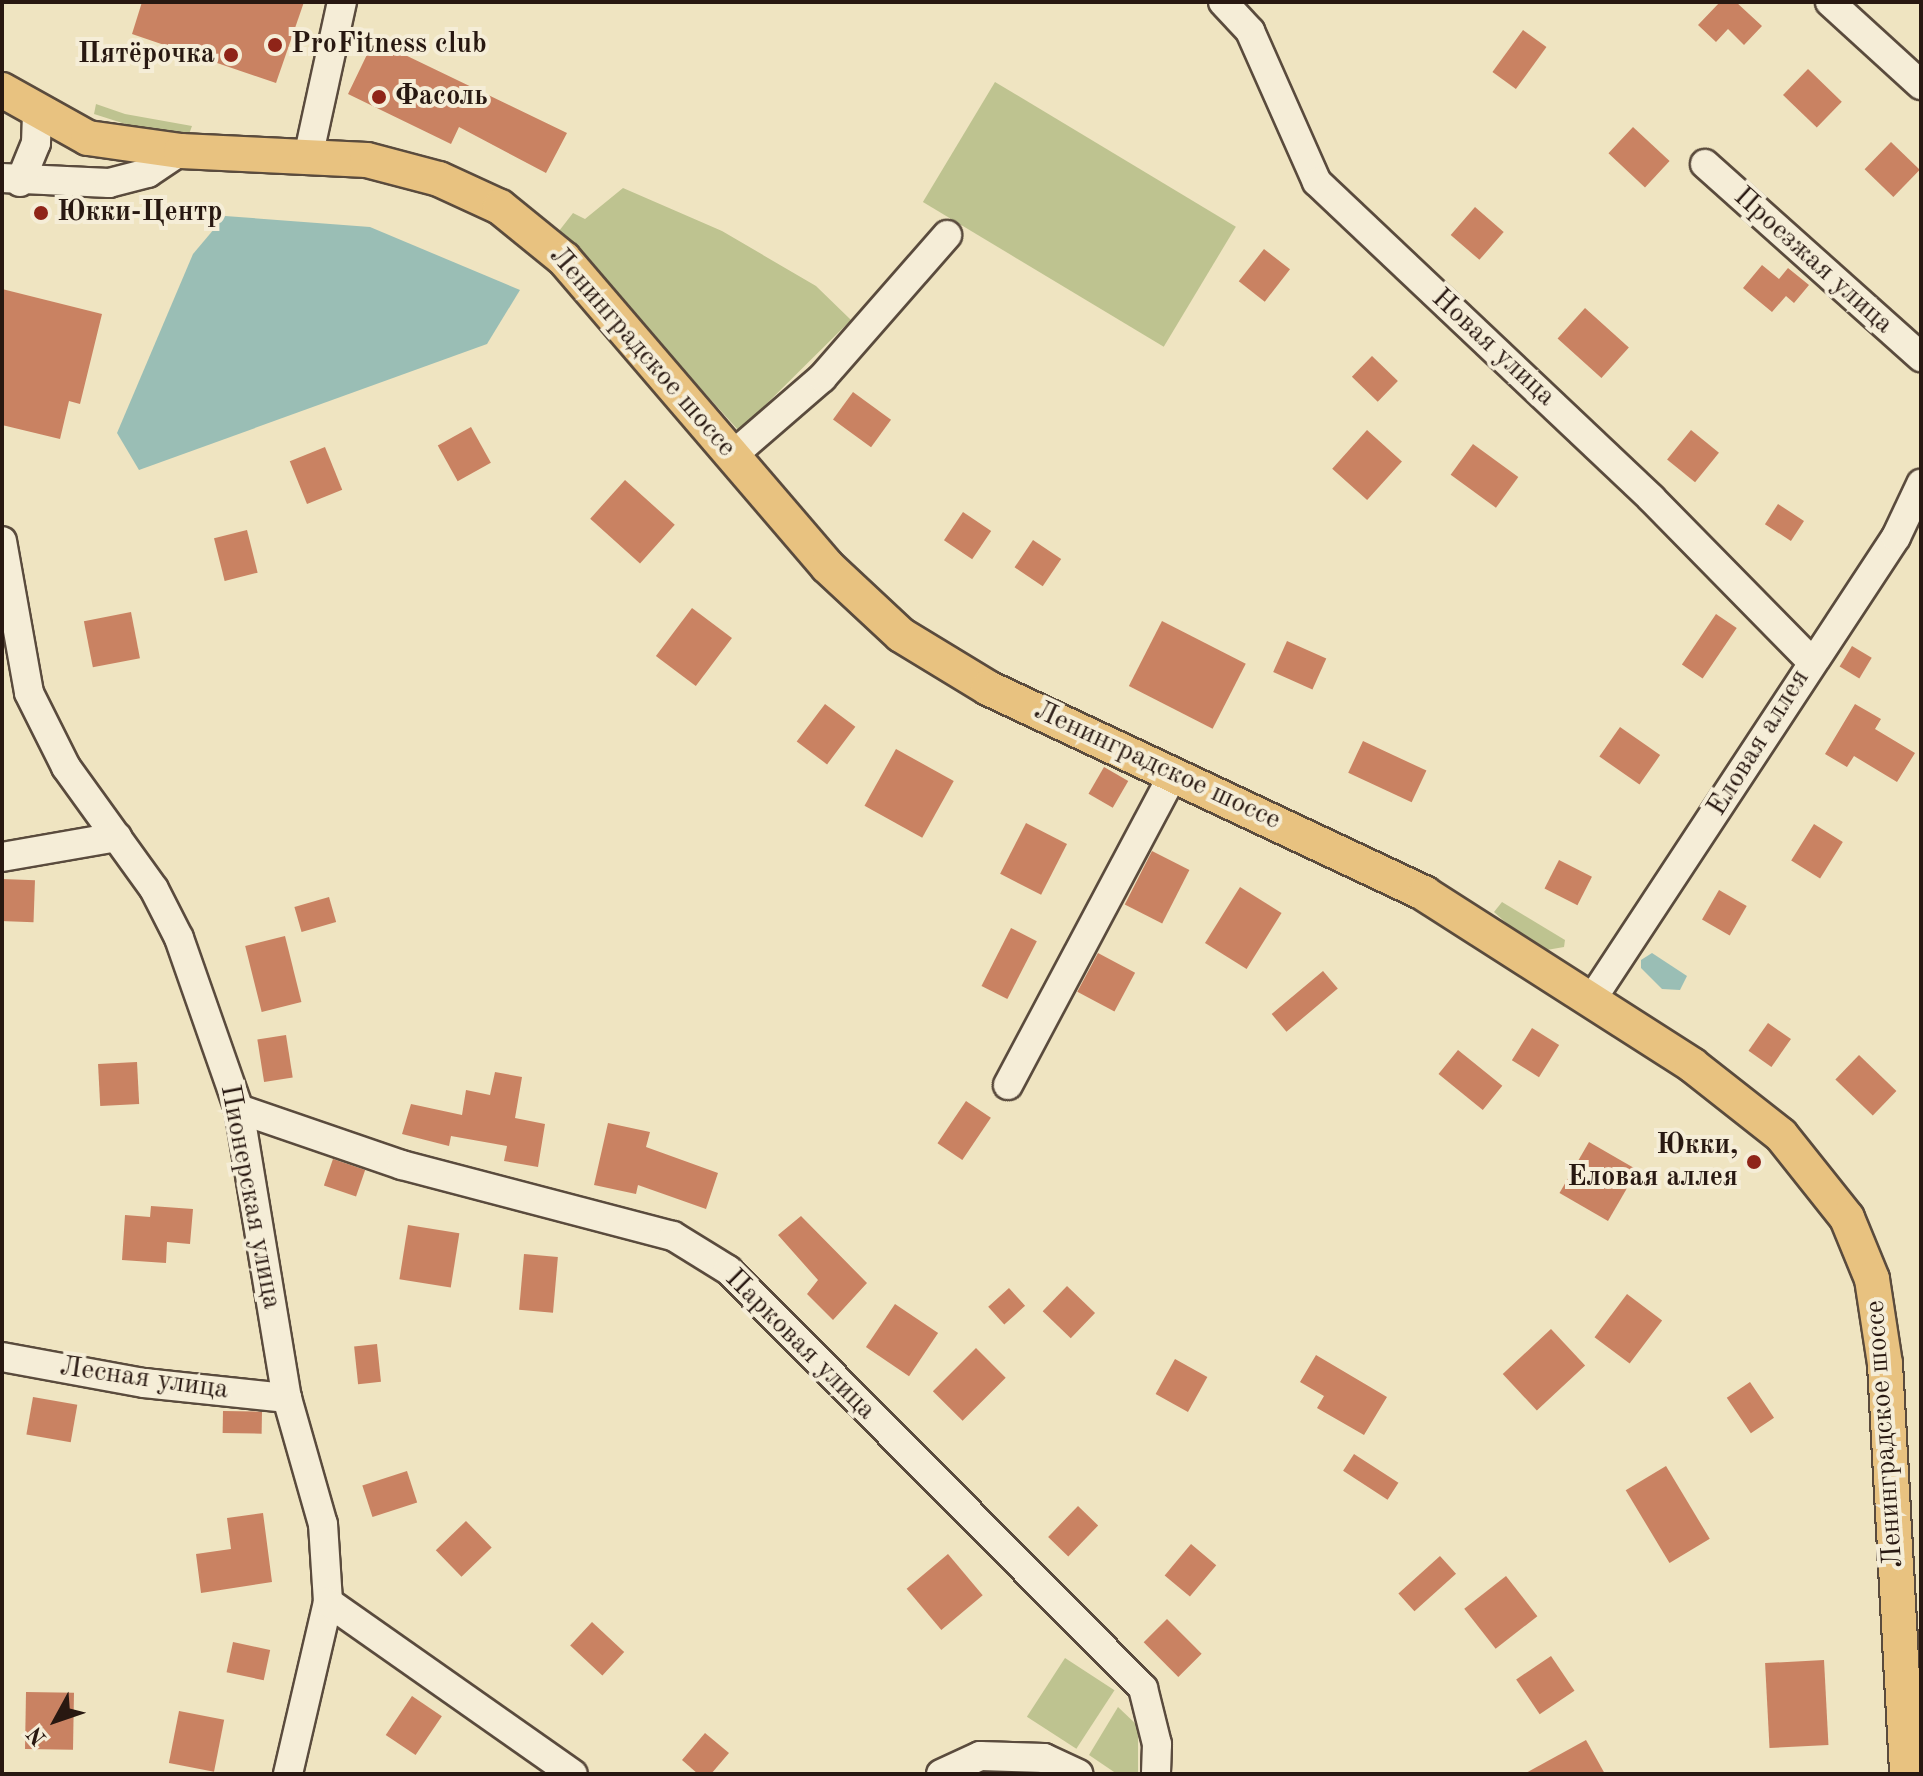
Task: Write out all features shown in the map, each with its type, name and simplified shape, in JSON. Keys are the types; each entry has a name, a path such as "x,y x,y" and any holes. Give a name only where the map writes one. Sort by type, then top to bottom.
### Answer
{"main road":[{"name":"Ленинградское шоссе","path":"2,90 37,114 88,138 181,151 309,153 439,179 500,207 564,259 827,566 901,635 988,688 1414,888 1692,1065 1781,1135 1847,1218 1872,1279 1885,1364 1911,1658 1907,1774"}],"street":[{"path":"309,153 342,2"},
{"name":"Новая улица","path":"1223,2 1250,31 1317,182 1651,498 1811,661"},
{"path":"1830,2 1921,85"},
{"path":"11,180 36,143 37,114"},
{"path":"11,180 109,183 148,173 181,151"},
{"name":"Проезжая улица","path":"1705,164 1921,357"},
{"path":"733,455 822,378 947,235"},
{"name":"Еловая аллея","path":"1592,999 1811,661 1896,537 1921,484"},
{"name":"Пионерская улица","path":"2,541 29,693 66,767 117,837 179,938 239,1109 287,1398 323,1524 328,1602 288,1774"},
{"path":"1008,1085 1174,773"},
{"path":"2,857 117,837"},
{"name":"Парковая улица","path":"239,1109 402,1165 673,1236 728,1270 1143,1688 1157,1744 1156,1774"},
{"name":"Лесная улица","path":"2,1357 144,1383 287,1398"},
{"path":"328,1602 573,1774"},
{"path":"941,1774 980,1756 1044,1758 1078,1774"}],"green space":[{"path":"995,82 1236,227 1164,347 923,202"},
{"path":"96,104 125,114 192,126 188,137 138,128 94,114"},
{"path":"623,188 722,231 816,286 851,320 739,431 559,231 573,213 585,219"},
{"path":"1502,902 1565,940 1564,947 1541,951 1532,946 1494,912"},
{"path":"1065,1658 1114,1690 1076,1749 1027,1717"},
{"path":"1118,1707 1138,1726 1138,1774 1117,1774 1089,1755"}],"water":[{"path":"225,216 370,227 520,290 487,344 139,470 117,433 193,254"},
{"path":"1652,953 1687,976 1680,990 1662,989 1641,968 1641,960"}],"building":[{"path":"142,2 304,2 276,83 132,34"},
{"path":"1720,2 1736,2 1762,26 1744,45 1728,29 1716,42 1698,25"},
{"path":"1523,30 1546,47 1516,89 1492,72"},
{"path":"374,40 567,133 546,173 459,127 451,144 348,94"},
{"path":"1808,69 1842,102 1817,128 1783,95"},
{"path":"1633,127 1670,161 1645,187 1608,153"},
{"path":"1891,142 1920,170 1893,197 1865,169"},
{"path":"1475,207 1504,232 1479,260 1451,235"},
{"path":"1264,249 1290,269 1265,302 1239,281"},
{"path":"1762,265 1779,279 1788,268 1809,285 1794,303 1786,296 1772,312 1743,288"},
{"path":"2,289 102,314 80,404 69,401 60,439 2,425"},
{"path":"1585,308 1629,347 1601,378 1558,338"},
{"path":"1372,356 1398,381 1378,402 1352,377"},
{"path":"853,392 891,420 871,447 833,420"},
{"path":"471,427 491,463 458,481 438,445"},
{"path":"1367,430 1402,461 1367,500 1332,469"},
{"path":"1691,430 1719,453 1695,482 1667,460"},
{"path":"1473,444 1518,477 1496,508 1451,475"},
{"path":"325,447 342,490 307,504 290,461"},
{"path":"625,480 675,525 640,563 590,519"},
{"path":"1778,504 1804,521 1791,541 1765,524"},
{"path":"963,512 991,531 972,559 944,540"},
{"path":"247,530 258,573 225,581 214,538"},
{"path":"1033,540 1061,559 1043,586 1015,567"},
{"path":"692,608 732,638 696,686 656,656"},
{"path":"131,612 140,658 93,667 84,621"},
{"path":"1716,614 1737,628 1703,679 1682,665"},
{"path":"1162,621 1246,664 1213,729 1129,686"},
{"path":"1287,641 1326,658 1312,690 1273,672"},
{"path":"1852,646 1872,658 1859,678 1840,667"},
{"path":"825,704 855,727 827,764 797,742"},
{"path":"1855,704 1881,719 1875,729 1915,753 1897,782 1854,756 1847,767 1825,754"},
{"path":"1620,727 1660,755 1639,785 1599,756"},
{"path":"1363,741 1426,771 1412,802 1348,773"},
{"path":"896,749 954,781 922,838 864,806"},
{"path":"1104,767 1128,781 1113,808 1088,794"},
{"path":"1026,823 1067,844 1041,895 1000,874"},
{"path":"1814,824 1843,842 1820,878 1791,860"},
{"path":"1152,851 1189,870 1162,924 1125,904"},
{"path":"1559,860 1592,877 1577,905 1544,889"},
{"path":"2,879 35,880 34,922 2,921"},
{"path":"1240,887 1282,913 1247,969 1205,943"},
{"path":"1719,890 1747,906 1730,935 1702,919"},
{"path":"329,897 336,922 302,932 294,907"},
{"path":"1011,928 1037,941 1007,999 981,986"},
{"path":"285,936 301,1002 262,1012 245,946"},
{"path":"1098,953 1135,973 1114,1012 1077,992"},
{"path":"1323,971 1338,989 1286,1032 1272,1014"},
{"path":"1768,1023 1791,1039 1771,1067 1748,1051"},
{"path":"1532,1028 1559,1045 1539,1077 1512,1060"},
{"path":"286,1035 293,1077 264,1082 257,1040"},
{"path":"1458,1050 1502,1086 1483,1110 1438,1074"},
{"path":"1859,1055 1896,1091 1873,1116 1835,1079"},
{"path":"137,1062 139,1104 100,1106 98,1064"},
{"path":"495,1072 522,1077 515,1118 545,1124 538,1167 504,1161 507,1146 451,1136 449,1146 402,1134 411,1104 462,1115 466,1090 490,1095"},
{"path":"966,1101 991,1118 962,1160 937,1143"},
{"path":"608,1123 650,1132 646,1147 718,1173 706,1209 638,1185 636,1194 594,1185"},
{"path":"1589,1142 1637,1170 1608,1221 1560,1193"},
{"path":"333,1159 365,1170 356,1197 324,1185"},
{"path":"151,1206 193,1209 190,1244 167,1242 166,1263 122,1260 125,1215 150,1217"},
{"path":"801,1216 867,1283 833,1320 807,1294 818,1280 778,1235"},
{"path":"408,1225 459,1233 451,1287 399,1279"},
{"path":"524,1254 558,1257 553,1313 519,1310"},
{"path":"1067,1286 1095,1313 1071,1338 1043,1311"},
{"path":"1009,1288 1025,1306 1004,1325 988,1307"},
{"path":"1627,1294 1662,1320 1630,1364 1595,1337"},
{"path":"895,1304 938,1333 909,1376 866,1347"},
{"path":"1551,1329 1585,1366 1537,1411 1503,1374"},
{"path":"377,1344 381,1382 358,1384 354,1346"},
{"path":"976,1348 1006,1378 963,1421 933,1391"},
{"path":"1316,1355 1387,1397 1364,1435 1317,1408 1324,1396 1300,1382"},
{"path":"1175,1359 1207,1377 1188,1412 1156,1394"},
{"path":"1750,1382 1774,1418 1751,1433 1727,1398"},
{"path":"33,1397 77,1405 71,1442 26,1434"},
{"path":"223,1411 262,1412 262,1434 223,1433"},
{"path":"1354,1454 1398,1483 1388,1500 1343,1471"},
{"path":"1666,1466 1710,1539 1669,1563 1626,1490"},
{"path":"407,1471 417,1502 372,1517 362,1486"},
{"path":"1078,1506 1098,1525 1068,1556 1048,1537"},
{"path":"263,1513 272,1582 201,1593 196,1554 231,1549 227,1518"},
{"path":"466,1521 492,1548 461,1577 436,1550"},
{"path":"1191,1544 1216,1565 1190,1597 1165,1575"},
{"path":"948,1554 983,1595 941,1630 907,1589"},
{"path":"1440,1556 1456,1574 1414,1611 1398,1593"},
{"path":"1506,1576 1537,1616 1496,1649 1464,1609"},
{"path":"1167,1619 1202,1654 1178,1677 1144,1642"},
{"path":"592,1622 624,1652 602,1675 570,1645"},
{"path":"233,1642 270,1650 264,1680 227,1672"},
{"path":"1551,1656 1574,1691 1540,1714 1516,1679"},
{"path":"1824,1660 1828,1745 1770,1748 1765,1663"},
{"path":"26,1692 74,1693 73,1750 25,1749"},
{"path":"412,1696 442,1716 416,1755 386,1735"},
{"path":"179,1711 224,1720 214,1772 169,1763"},
{"path":"705,1733 729,1753 711,1774 698,1774 682,1760"},
{"path":"1586,1740 1605,1774 1524,1774"}],"place":[{"name":"ProFitness club","path":"275,45"},
{"name":"Пятёрочка","path":"231,55"},
{"name":"Фасоль","path":"379,97"},
{"name":"Юкки-Центр","path":"41,213"},
{"name":"Юкки, Еловая аллея","path":"1754,1162"}]}
